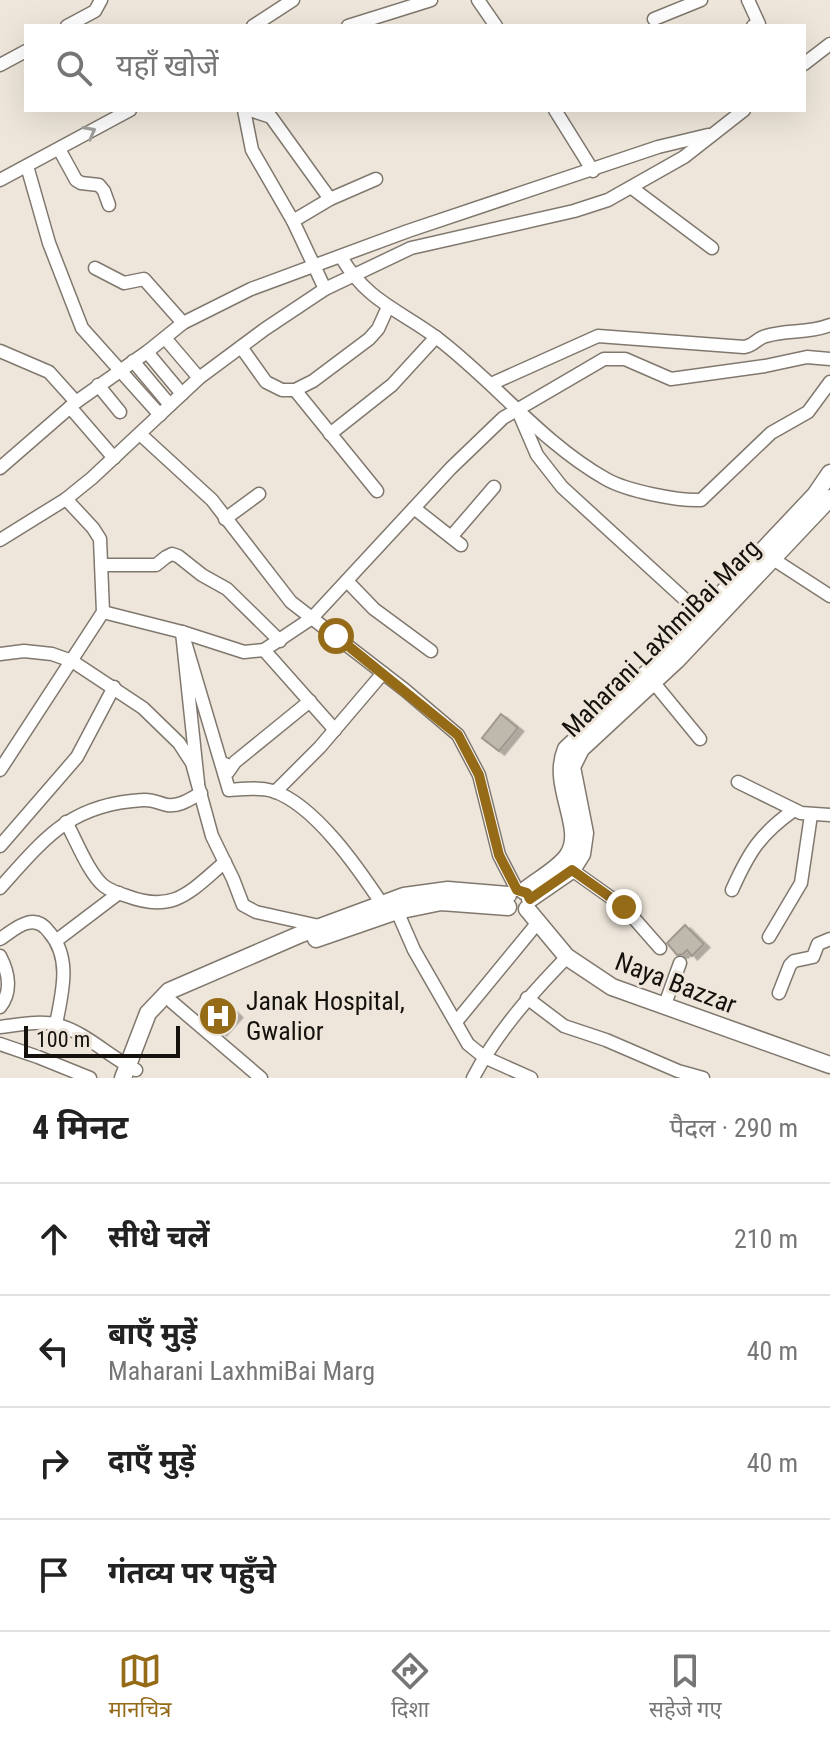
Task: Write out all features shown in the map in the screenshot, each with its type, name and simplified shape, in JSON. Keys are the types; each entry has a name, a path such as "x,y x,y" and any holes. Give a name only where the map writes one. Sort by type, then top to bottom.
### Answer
{"main road":[{"path":"522,902 571,848 571,821 560,775 566,749 703,616 815,495 830,473"},
{"name":"Maharani LaxhmiBai Marg","path":"572,870 582,854 585,833 573,776 574,760 581,749 654,683 829,500"},
{"path":"130,1073 159,1015 172,1002 207,984 390,908 404,896 439,890 522,902 572,870"},
{"name":"Naya Bazzar","path":"522,902 567,957 612,987 830,1065"},
{"path":"130,1073 148,1013 169,991 320,926 390,908"}],"street":[{"path":"71,24 95,11 101,0"},
{"path":"256,24 293,0"},
{"path":"354,24 431,0"},
{"path":"478,0 495,24"},
{"path":"654,19 701,0"},
{"path":"748,0 759,24"},
{"path":"806,62 830,44"},
{"path":"0,65 24,52"},
{"path":"0,180 126,112"},
{"path":"247,112 252,150 293,221 325,289"},
{"path":"254,112 271,117 330,199"},
{"path":"556,112 593,171"},
{"path":"0,540 66,499 199,378 325,289 411,248 574,211 608,200 684,157 741,112"},
{"path":"0,468 98,385 183,323 251,289 408,231 658,147 712,134"},
{"path":"59,149 76,180 99,185 109,205"},
{"path":"27,166 49,243 82,328 160,415"},
{"path":"293,221 330,199 376,179"},
{"path":"632,188 712,248"},
{"path":"341,257 352,276 371,296 436,337 568,453 607,480 685,500 701,500 771,433 808,412 830,382"},
{"path":"95,268 124,283 144,279 183,323"},
{"path":"241,347 266,382 282,390 295,390 313,381 369,339 378,329 388,307"},
{"path":"491,384 598,336 744,347 755,344 767,335 810,332 830,325"},
{"path":"330,434 392,385 436,337"},
{"path":"165,338 199,378"},
{"path":"0,351 49,372 114,458"},
{"path":"147,352 182,394"},
{"path":"103,612 244,652 264,650 312,618 451,468 517,408 604,359 625,359 671,379 693,378 807,357 830,359"},
{"path":"133,361 170,405"},
{"path":"98,385 120,412"},
{"path":"295,390 377,491"},
{"path":"517,408 537,455 562,487 703,616"},
{"path":"140,434 212,500 291,602 440,718 467,748 479,775 499,855 522,902 456,1022"},
{"path":"414,508 456,541 494,487"},
{"path":"225,519 259,494"},
{"path":"0,770 103,612 100,539 66,499"},
{"path":"102,565 156,565 172,554 178,556 227,589 280,641"},
{"path":"773,559 830,596"},
{"path":"347,581 374,609 431,651"},
{"path":"182,632 228,772 235,762 310,701"},
{"path":"182,632 200,788"},
{"path":"182,632 229,790 260,788 275,792 319,823 390,908 468,1044 484,1057 531,1078"},
{"path":"264,650 335,730"},
{"path":"0,654 24,651 52,654 72,661 143,708 179,743 192,763 212,836 240,900 248,909 320,926"},
{"path":"275,792 335,730 383,673"},
{"path":"654,683 700,739"},
{"path":"0,846 77,757 114,687"},
{"path":"738,782 794,810 811,815 830,815"},
{"path":"0,888 54,830 66,822 110,806 144,800 170,806 180,804 200,788"},
{"path":"732,890 757,842 770,827 794,810"},
{"path":"769,937 801,883 811,815"},
{"path":"66,822 96,877 105,886 142,902 160,904 189,892 225,862"},
{"path":"572,870 624,907 660,948"},
{"path":"57,940 119,893"},
{"path":"0,939 25,923 37,922 57,940 64,973 56,1024"},
{"path":"779,993 790,965 813,957 822,940 830,939"},
{"path":"0,956 8,989 0,1007"},
{"path":"473,1078 484,1057 527,998 567,957"},
{"path":"664,1007 680,963"},
{"path":"527,998 564,1026 703,1078"},
{"path":"172,1002 261,1078"},
{"path":"0,1027 56,1024 92,1041 130,1073"},
{"path":"0,1044 90,1078"}],"building":[{"path":"501,714 518,728 499,751 482,738"},
{"path":"685,925 704,944 692,956 687,950 677,955 667,943"},
{"path":"228,1005 237,1014 221,1032 204,1017 208,1012"}],"place":[{"name":"Janak Hospital, Gwalior","path":"218,1016"}],"route":[{"path":"336,636 458,735 479,775 499,855 517,890 527,893 530,899 572,870 624,907"}]}
